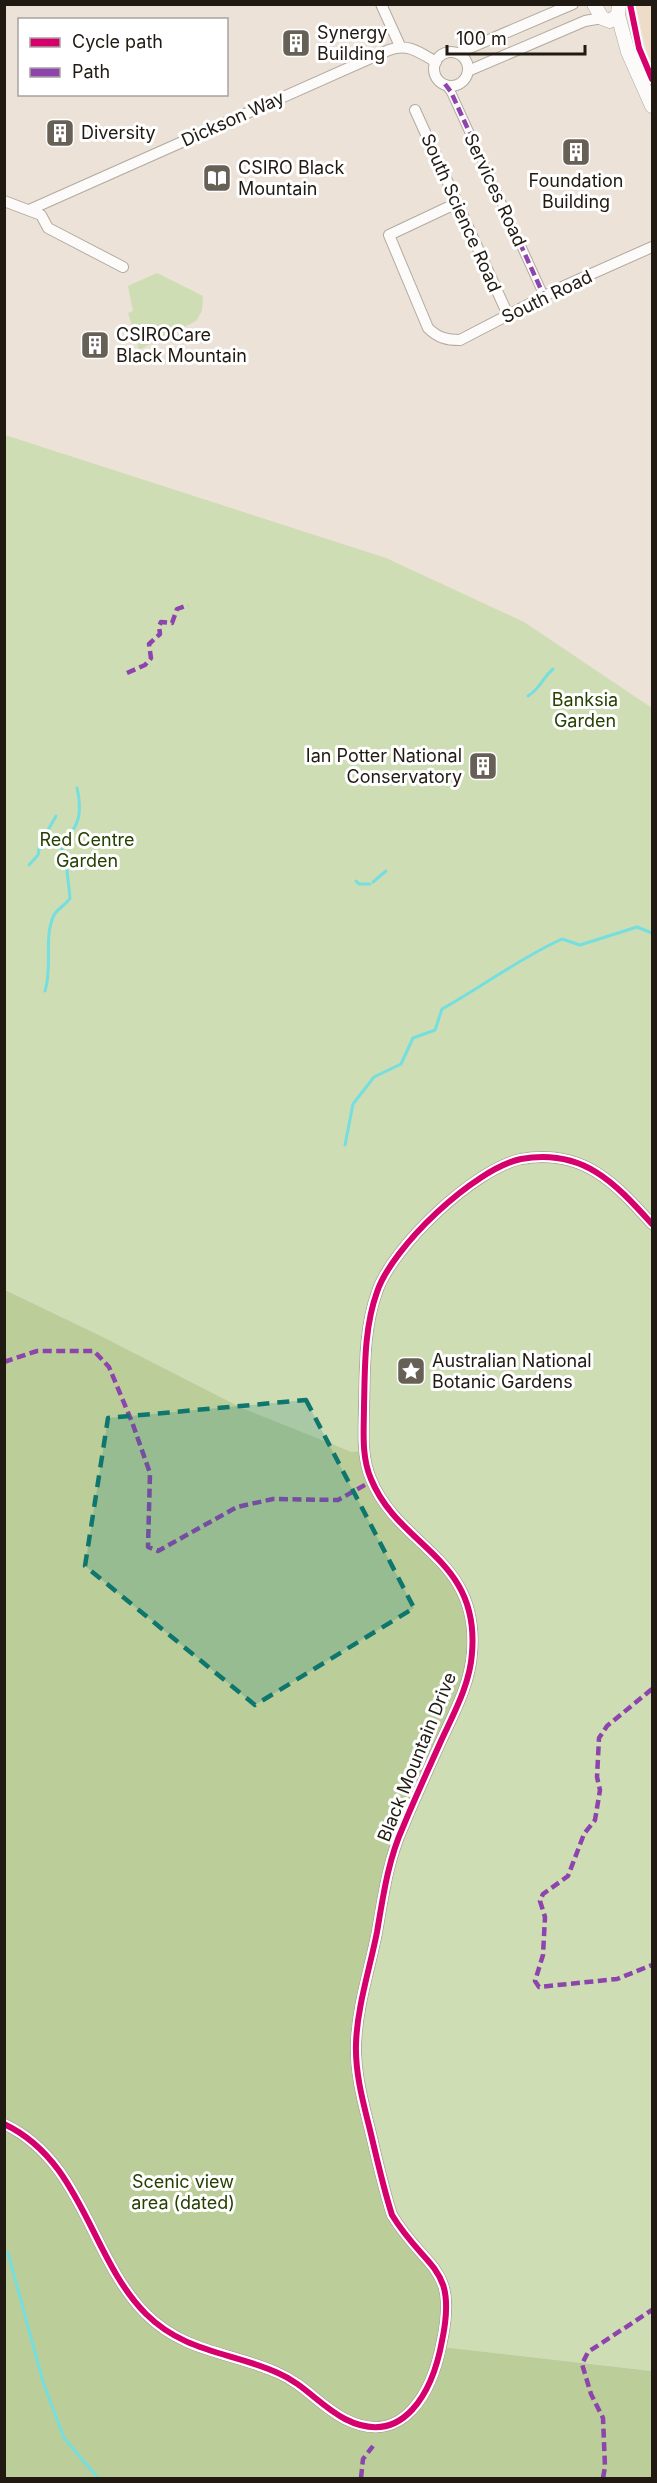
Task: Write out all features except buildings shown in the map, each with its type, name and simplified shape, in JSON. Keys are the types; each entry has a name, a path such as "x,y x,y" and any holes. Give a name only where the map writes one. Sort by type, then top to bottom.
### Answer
{"street":[{"path":"381,4 400,46 414,49 435,62"},
{"path":"573,4 458,53 445,53 435,62 435,73 445,84 460,83 468,71 585,21 611,15"},
{"path":"594,4 611,15 652,106"},
{"name":"Dickson Way","path":"29,210 400,46"},
{"path":"458,53 466,61 468,71"},
{"name":"Services Road","path":"445,84 451,92 544,296"},
{"name":"South Science Road","path":"415,110 508,315"},
{"path":"4,201 15,207 42,215 48,228 123,267"},
{"name":"South Road","path":"457,203 389,235 428,328 440,338 460,340 544,296 652,247"},
{"name":"Black Mountain Drive","path":"4,2124 34,2144 65,2179 131,2295 146,2314 176,2337 217,2354 289,2378 335,2413 360,2426 384,2426 397,2422 406,2417 422,2400 432,2378 441,2347 448,2303 446,2288 434,2266 403,2233 392,2215 359,2082 356,2042 359,2013 392,1859 400,1832 464,1687 472,1653 472,1635 464,1595 454,1576 382,1502 368,1471 364,1451 366,1337 377,1292 389,1266 437,1214 472,1182 508,1162 542,1157 580,1163 611,1180 652,1224"}],"highlighted area":[{"path":"306,1400 414,1608 255,1705 85,1566 108,1418"}],"shaded area":[{"path":"636,5 652,5 652,63 647,52"}],"green space":[{"path":"157,273 203,296 202,311 196,321 139,350 128,313 133,311 128,286"},
{"name":"Australian National Botanic Gardens","path":"5,435 386,558 524,622 652,708 652,2371 441,2347 392,2215 357,2070 416,1536 352,1452 240,1407 5,1290"},
{"name":"Scenic view area (dated)","path":"5,1290 240,1407 352,1452 364,1451 378,1494 438,1557 470,1616 469,1669 401,1832 356,2042 392,2215 441,2277 442,2347 652,2371 652,2478 5,2478"}],"waterway":[{"path":"528,696 553,669"},
{"path":"45,991 51,924 54,915 70,898 66,862 61,846 79,816 77,788"},
{"path":"29,865 38,855 40,844 56,816"},
{"path":"373,882 386,871"},
{"path":"356,881 359,884 370,884"},
{"path":"345,1145 353,1104 374,1077 401,1064 413,1038 435,1030 442,1009 562,939 580,945 637,927 652,933"},
{"path":"8,2253 43,2382 64,2438 98,2478"}],"marked path":[{"path":"445,84 451,92 544,296"},
{"path":"127,673 145,665 151,658 149,644 160,634 161,622 172,623 177,609 188,605"},
{"path":"4,1362 37,1351 94,1351 109,1367 150,1473 148,1547 158,1551 237,1507 273,1499 338,1500 372,1481"},
{"path":"652,1689 607,1726 599,1738 597,1777 600,1790 595,1820 584,1834 568,1876 543,1894 540,1901 545,1917 543,1955 535,1981 539,1987 617,1979 652,1965"},
{"path":"603,2478 605,2467 603,2418 591,2394 582,2364 588,2352 652,2310"},
{"path":"361,2478 363,2459 373,2446"}],"cycle path":[{"path":"630,4 639,48 652,79"},
{"path":"4,2124 30,2140 52,2161 69,2186 111,2266 127,2291 146,2314 161,2327 193,2344 278,2373 296,2383 336,2414 366,2426 384,2426 399,2420 412,2410 423,2395 438,2360 446,2316 446,2297 436,2270 392,2215 362,2098 356,2044 361,2002 390,1865 408,1816 465,1687 471,1665 471,1621 464,1595 451,1574 400,1522 384,1502 371,1479 364,1452 367,1334 377,1292 399,1254 437,1212 481,1178 502,1166 521,1159 543,1157 580,1164 611,1183 652,1224"}],"place":[{"name":"Synergy Building","path":"296,43"},
{"name":"Diversity","path":"60,133"},
{"name":"Foundation Building","path":"576,152"},
{"name":"CSIRO Black Mountain","path":"217,178"},
{"name":"CSIROCare Black Mountain","path":"95,345"},
{"name":"Ian Potter National Conservatory","path":"483,766"},
{"name":"Australian National Botanic Gardens","path":"411,1371"}],"park label":[{"name":"Banksia Garden","path":"585,710"},
{"name":"Red Centre Garden","path":"87,850"}]}
